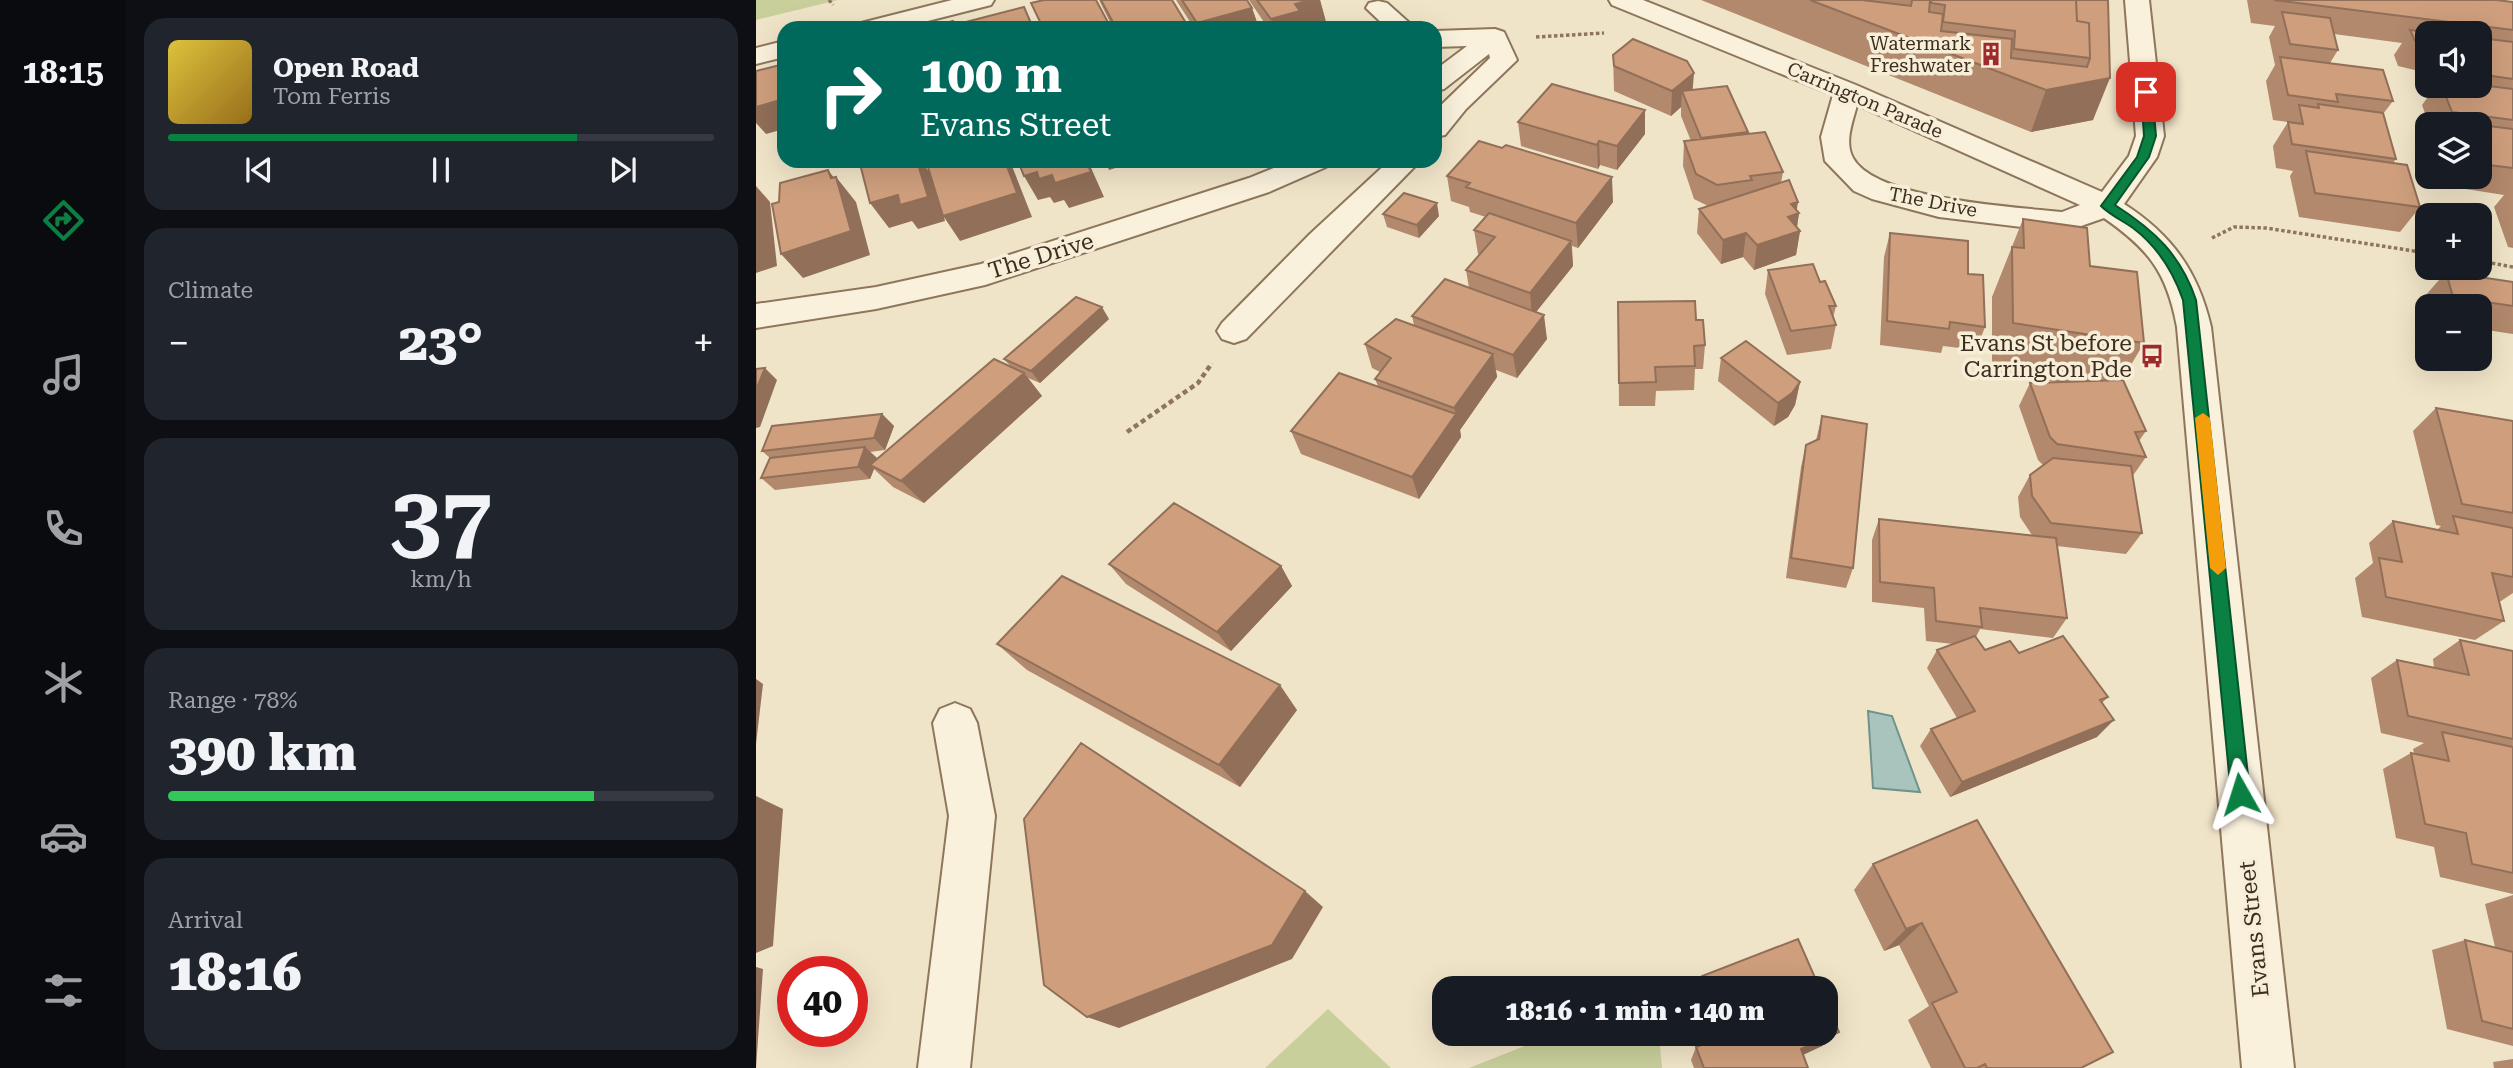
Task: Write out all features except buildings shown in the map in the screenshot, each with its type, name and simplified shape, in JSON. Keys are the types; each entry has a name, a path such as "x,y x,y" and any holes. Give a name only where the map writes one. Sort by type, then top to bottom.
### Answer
{"street":[{"path":"898,21 982,0"},
{"name":"Carrington Parade","path":"1621,0 1847,91 2107,206"},
{"path":"2107,206 2143,157 2150,136 2137,0"},
{"path":"1378,8 1394,21"},
{"path":"1442,39 1495,37"},
{"path":"1442,78 1495,37"},
{"path":"1442,120 1456,103 1503,60 1495,37"},
{"path":"756,56 777,51"},
{"name":"The Drive","path":"1847,91 1835,136 1839,161 1864,184 1882,192 1939,207 2064,222 2107,206"},
{"name":"The Drive","path":"756,316 876,298 985,274 1259,185 1299,168"},
{"path":"1234,331 1321,241 1399,168"},
{"name":"Evans Street","path":"2107,206 2139,227 2163,249 2180,274 2189,300 2268,1068"},
{"path":"944,1068 972,816 955,723"}],"path":[{"path":"829,0 833,5"},
{"path":"1495,37 1557,37 1607,32"},
{"path":"2212,238 2234,227 2266,228 2415,251"},
{"path":"2492,263 2513,267"},
{"path":"1127,432 1198,383 1234,331"}],"green space":[{"path":"756,0 838,0 756,20"},
{"path":"1328,1009 1391,1068 1265,1068"},
{"path":"1525,1046 1660,1046 1662,1068 1469,1068"}],"water":[{"path":"1868,711 1892,716 1920,792 1873,788"}],"slow traffic":[{"path":"2203,418 2218,568"}],"place":[{"name":"Watermark Freshwater","path":"1991,54"},
{"name":"Evans St before Carrington Pde","path":"2152,356"}],"route":[{"path":"2146,92 2150,136 2143,157 2107,206 2139,227 2163,249 2180,274 2189,300 2194,327 2240,794"}]}
